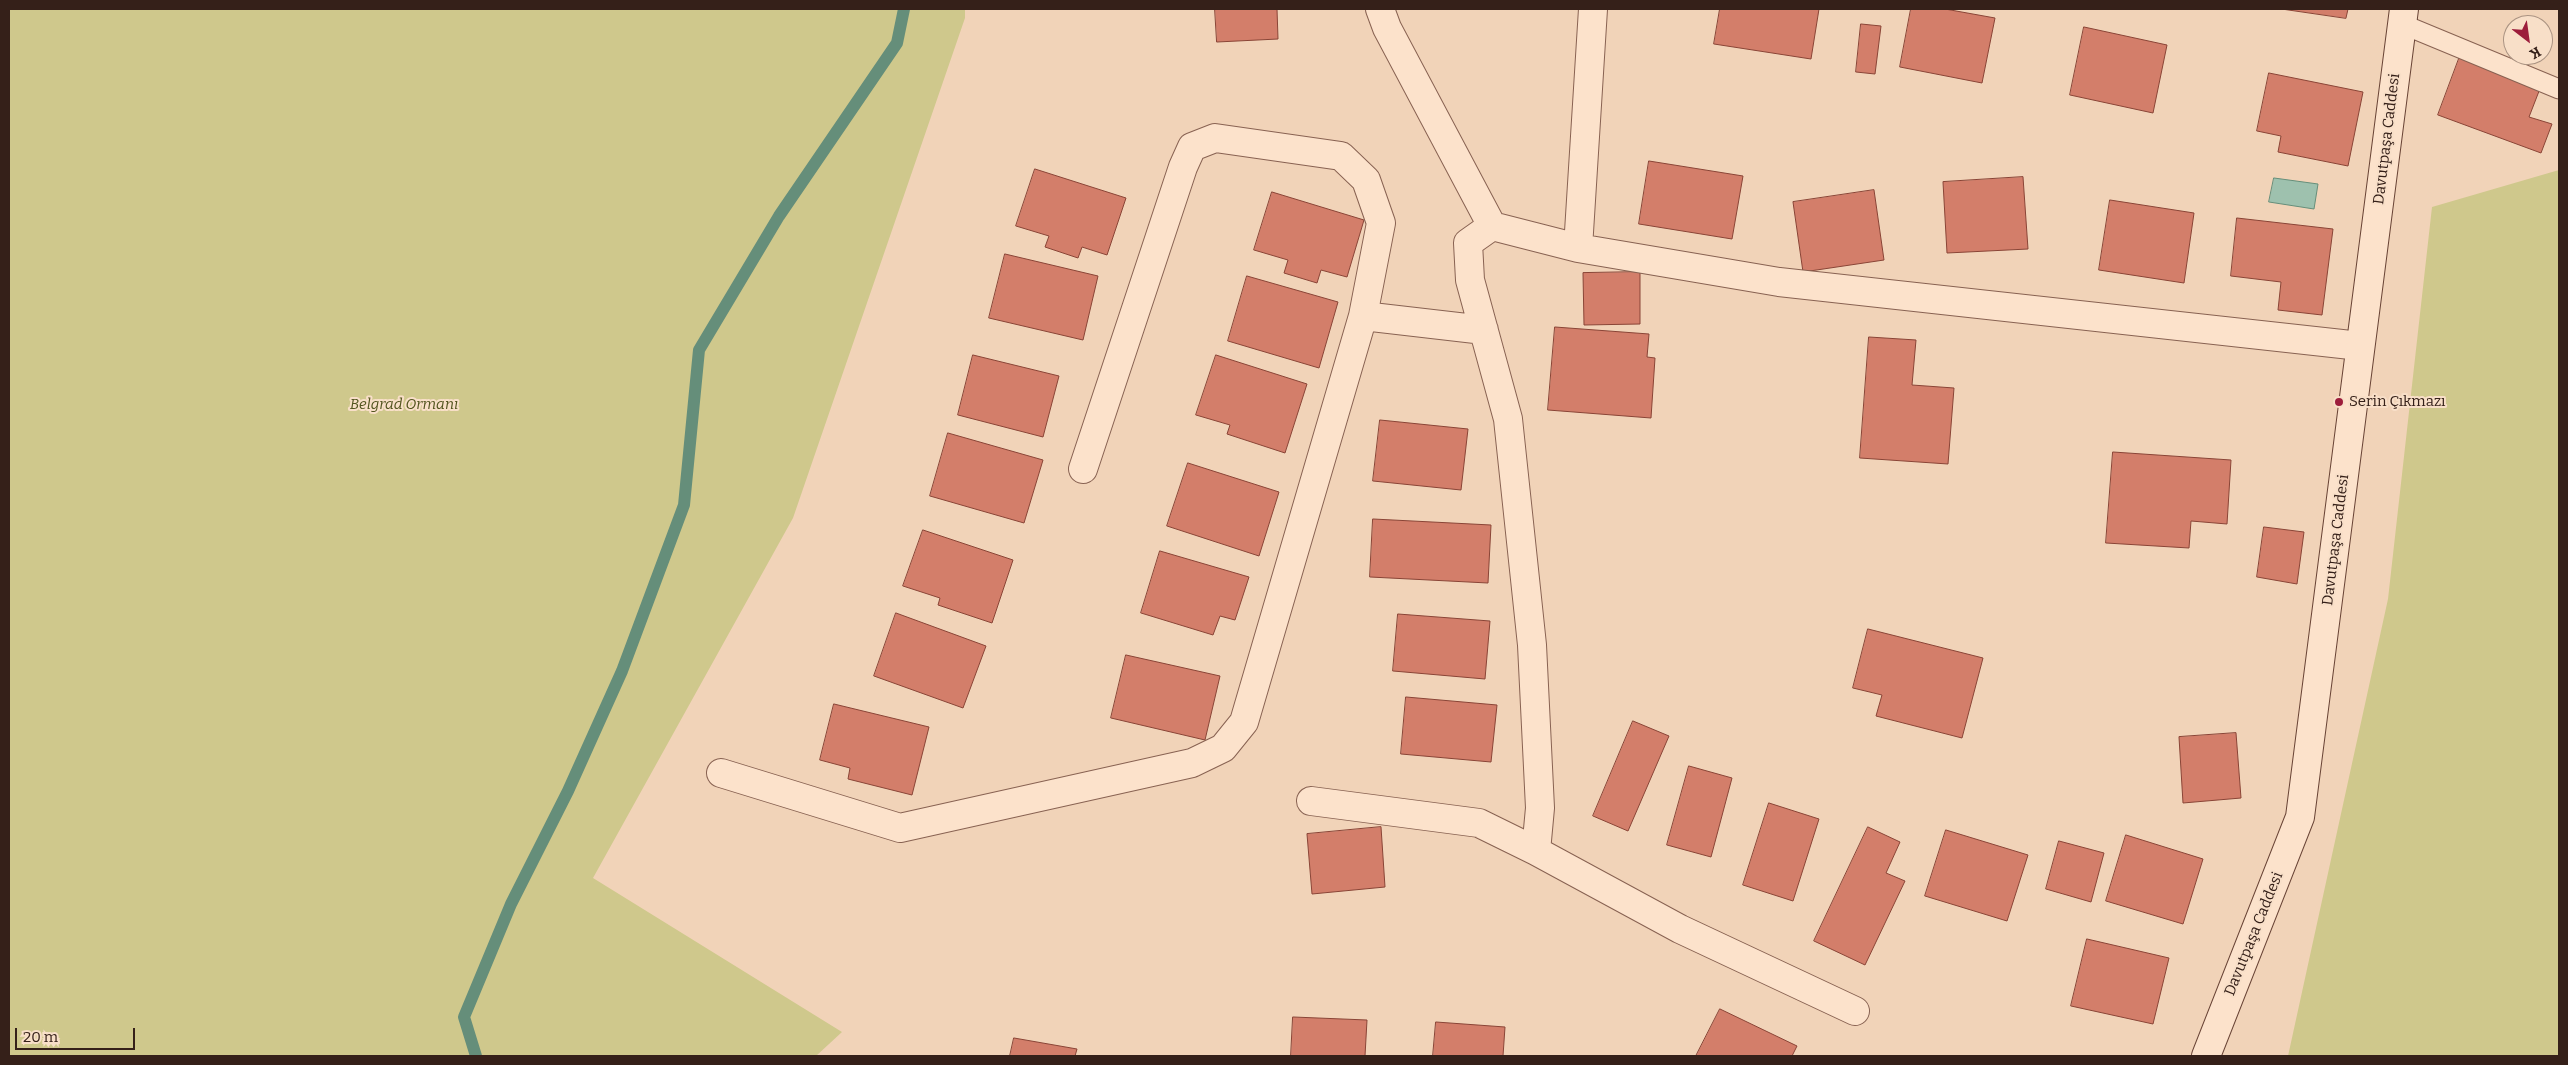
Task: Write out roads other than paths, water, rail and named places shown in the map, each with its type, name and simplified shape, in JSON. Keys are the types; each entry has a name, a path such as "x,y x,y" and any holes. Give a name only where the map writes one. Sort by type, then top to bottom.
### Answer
{"street":[{"path":"1380,9 1387,28 1492,226 1578,248 1779,282 2360,346"},
{"path":"1578,248 1593,9"},
{"name":"Davutpaşa Caddesi","path":"2206,1056 2300,817 2403,16"},
{"path":"721,773 900,828 1192,763 1223,748 1244,722 1363,316 1381,223 1366,180 1341,156 1215,138 1192,147 1180,176 1083,469"},
{"path":"1492,226 1468,243 1470,280 1508,418 1532,645 1540,808 1536,851"},
{"path":"1363,316 1484,330"},
{"path":"1311,801 1479,823 1536,851 1680,929 1854,1011"}],"lane":[{"path":"2403,16 2559,89"}],"waterway":[{"path":"476,1056 464,1017 511,904 568,791 622,671 684,505 699,350 779,216 897,43 904,9"}],"place":[{"name":"Serin Çıkmazı","path":"2339,402"}],"park label":[{"name":"Belgrad Ormanı","path":"404,405"}]}
